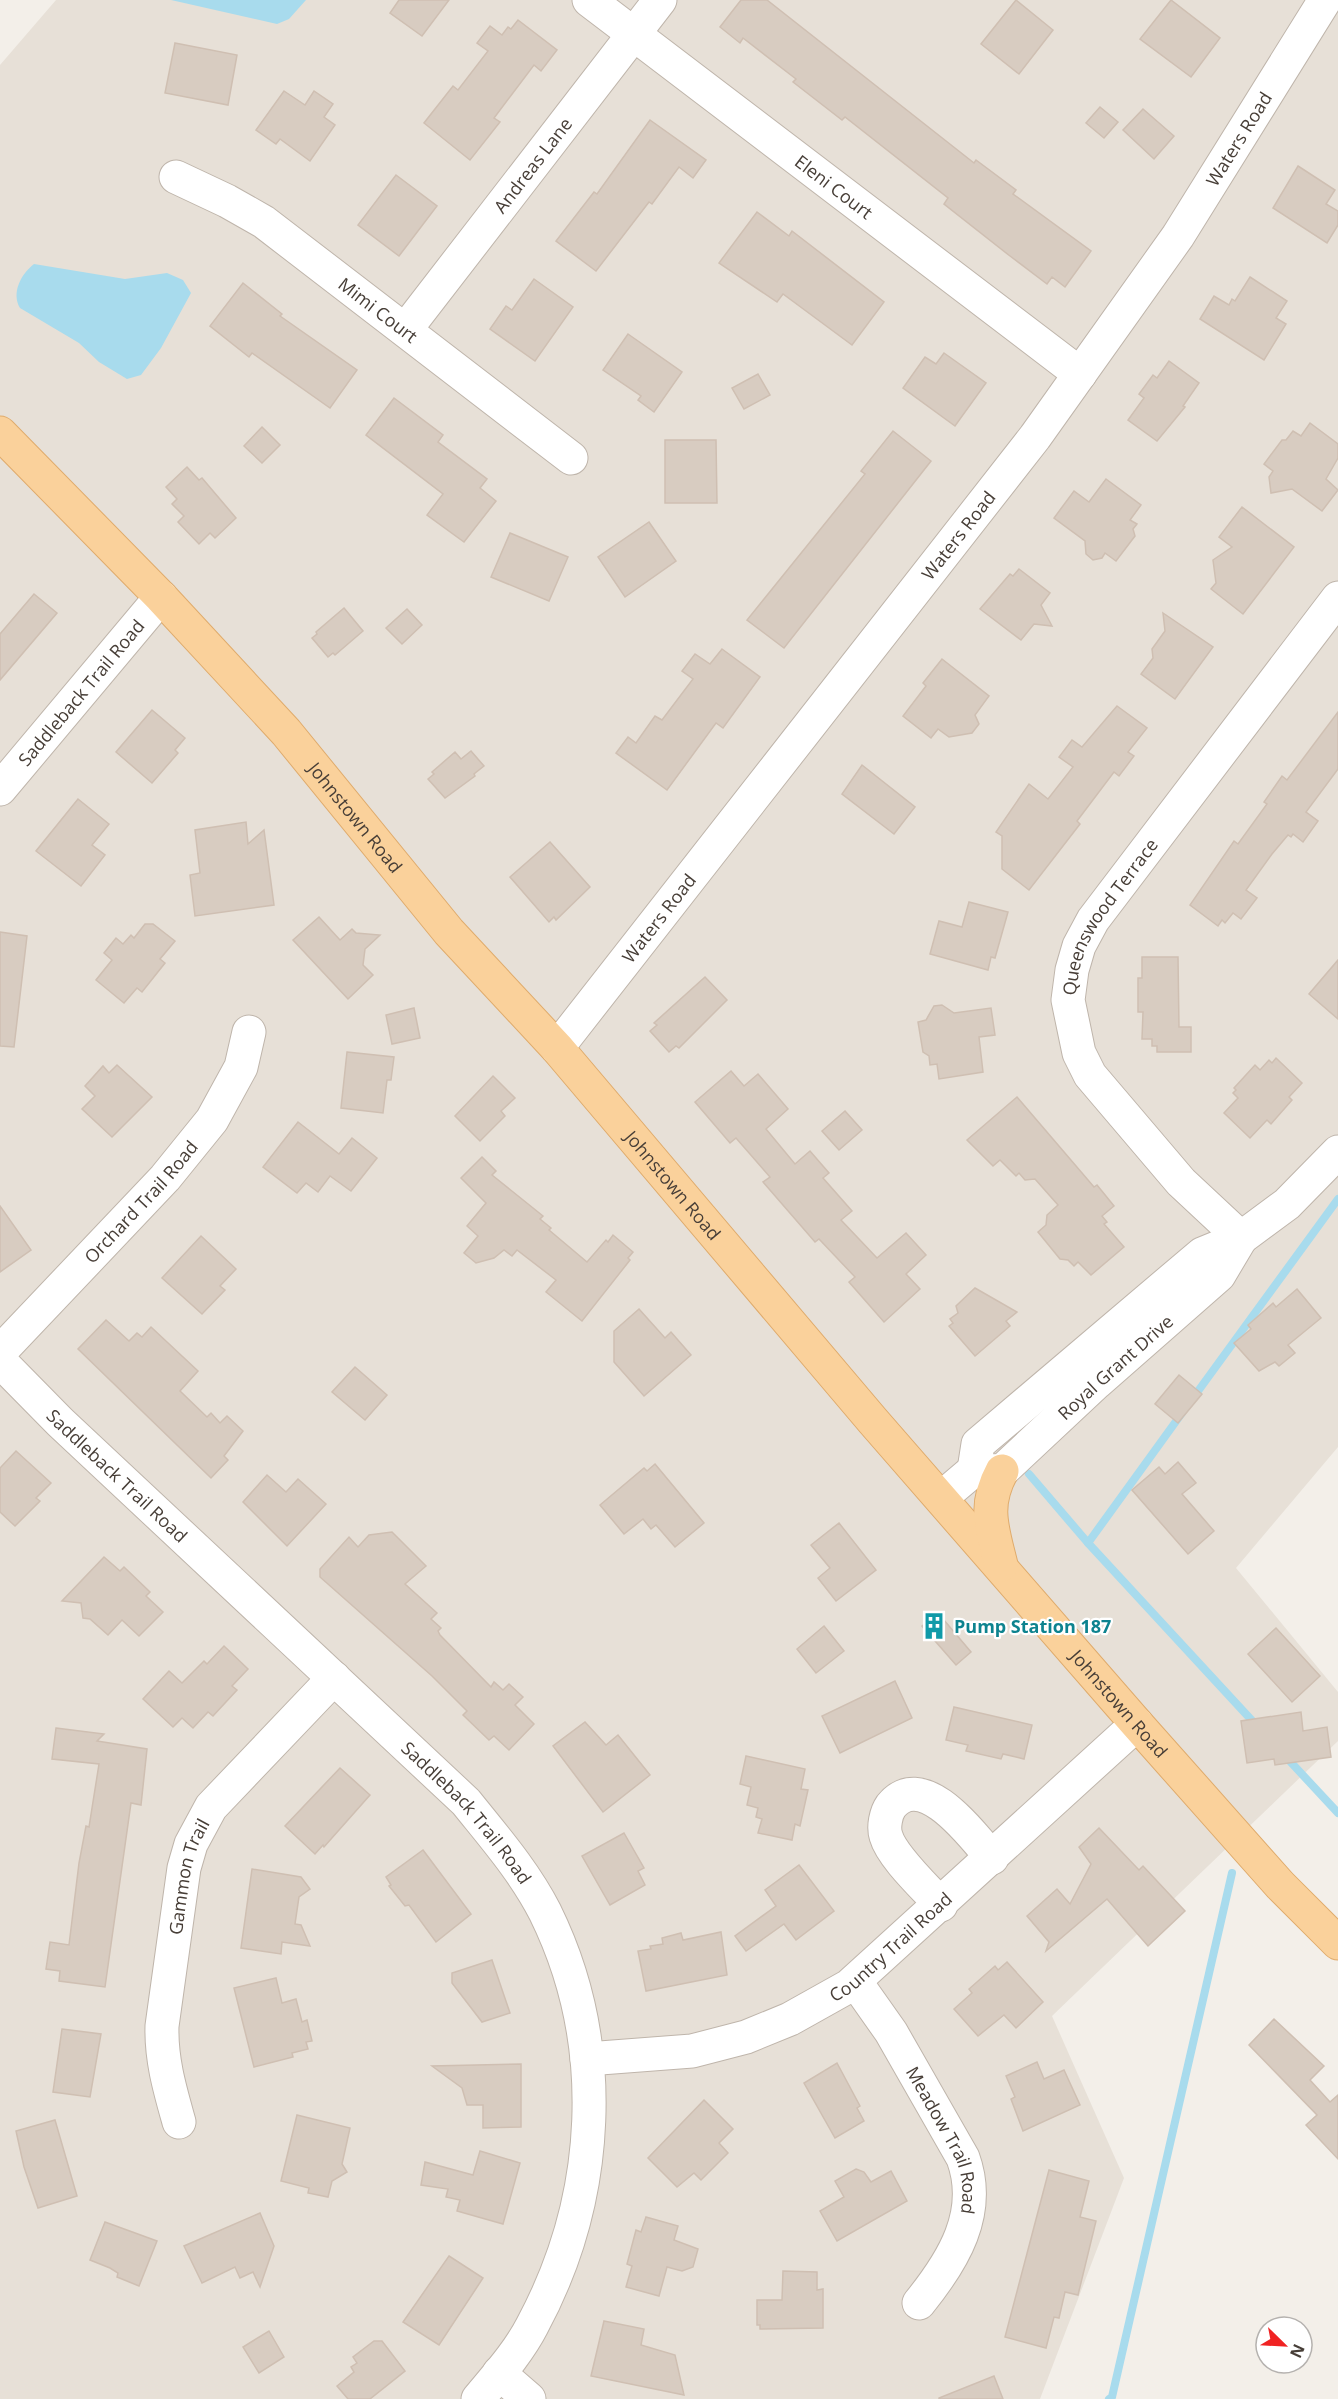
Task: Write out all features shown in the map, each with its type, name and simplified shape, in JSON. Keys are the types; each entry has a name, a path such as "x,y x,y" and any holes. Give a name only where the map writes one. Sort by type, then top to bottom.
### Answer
{"main road":[{"name":"Johnstown Road","path":"0,434 161,597 286,732 448,932 557,1048 873,1421 1137,1724 1280,1885 1338,1943"},
{"path":"988,1471 992,1490 990,1520 1003,1569"}],"street":[{"name":"Eleni Court","path":"589,0 1080,374"},
{"name":"Andreas Lane","path":"406,329 660,0"},
{"name":"Waters Road","path":"557,1048 686,879 884,633 1035,437 1178,236 1325,0"},
{"name":"Mimi Court","path":"176,177 264,222 571,458"},
{"name":"Saddleback Trail Road","path":"0,789 161,597"},
{"name":"Queenswood Terrace","path":"1241,1238 1181,1182 1090,1075 1075,1040 1068,1000 1072,970 1079,946 1093,920 1338,598"},
{"name":"Orchard Trail Road","path":"0,1352 165,1178 212,1120 242,1067 249,1032"},
{"name":"Royal Grant Drive","path":"941,1498 988,1471 1096,1383 1219,1275 1241,1238 1287,1204 1338,1152"},
{"name":"Saddleback Trail Road","path":"0,1361 60,1422 466,1802 523,1874 545,1912 561,1950 584,2028 590,2098 588,2154 581,2197 552,2286 531,2328 478,2399"},
{"name":"Gammon Trail","path":"179,2122 167,2080 162,2046 162,2026 184,1868 191,1845 200,1825 228,1787 334,1678"},
{"name":"Country Trail Road","path":"587,2060 692,2051 746,2037 790,2019 855,1981 1137,1724"},
{"path":"941,1905 897,1855 885,1836 886,1816 892,1804 907,1796 922,1794 940,1803 963,1823 992,1858"},
{"name":"Meadow Trail Road","path":"855,1981 891,2032 963,2158 969,2173 971,2198 960,2242 947,2269 919,2303"},
{"path":"499,2373 528,2399"}],"shaded area":[{"path":"56,0 1338,0 1338,1447 1236,1568 1338,1692 1338,1741 1052,2016 1124,2178 1040,2399 0,2399 0,65"}],"water":[{"path":"171,0 306,0 289,19 277,24"},
{"path":"34,264 125,279 167,273 183,280 191,293 161,348 141,375 127,379 99,362 79,343 20,308 17,302 17,290 21,278"}],"building":[{"path":"399,0 449,0 422,36 390,13"},
{"path":"741,0 767,0 974,163 976,160 1016,190 1013,194 1091,251 1065,287 1052,277 1047,284 944,204 948,198 845,117 842,120 793,82 796,79 743,38 740,43 720,27"},
{"path":"1016,0 1053,30 1019,74 981,44"},
{"path":"1171,0 1220,38 1191,77 1140,39"},
{"path":"518,20 557,50 541,71 534,65 494,118 500,122 470,160 424,123 453,86 458,90 488,51 477,43 490,26 502,35"},
{"path":"175,43 237,55 228,105 165,93"},
{"path":"284,91 305,105 314,91 333,104 324,117 335,125 310,161 280,139 276,144 256,130"},
{"path":"1100,107 1118,122 1104,138 1086,123"},
{"path":"1143,109 1174,136 1154,159 1123,130"},
{"path":"650,120 706,160 693,178 679,167 652,204 649,202 596,271 556,241 594,192 597,194"},
{"path":"1298,166 1335,190 1326,204 1338,211 1338,225 1327,243 1273,208"},
{"path":"396,175 437,206 399,256 358,225"},
{"path":"757,212 789,236 792,231 884,302 852,345 783,294 777,302 719,263"},
{"path":"1250,277 1287,301 1276,318 1286,324 1264,360 1200,319 1214,296 1229,305 1232,299 1235,301"},
{"path":"534,279 573,307 535,361 490,329 506,306 512,310"},
{"path":"243,283 282,314 280,316 357,370 330,408 252,353 249,357 210,326"},
{"path":"628,334 682,372 654,412 638,400 641,396 603,370"},
{"path":"944,353 986,383 955,426 903,388 925,357 936,364"},
{"path":"1169,361 1199,383 1183,406 1185,407 1157,441 1128,420 1144,398 1139,394 1153,375 1157,378"},
{"path":"758,374 770,395 744,409 732,388"},
{"path":"394,398 443,435 438,442 487,479 480,488 496,501 464,542 427,515 443,494 366,435"},
{"path":"1310,423 1338,444 1338,458 1326,479 1338,490 1322,511 1292,489 1271,493 1269,477 1273,471 1264,464 1282,440 1286,440 1293,431 1301,436"},
{"path":"262,427 280,445 262,463 244,446"},
{"path":"893,431 931,461 784,648 747,620 865,474 861,471"},
{"path":"665,440 716,440 717,503 665,503"},
{"path":"187,467 199,480 202,478 236,518 215,538 210,533 199,544 178,522 184,516 172,504 177,499 166,487"},
{"path":"1106,479 1141,505 1130,520 1137,524 1133,529 1135,536 1116,561 1105,553 1102,558 1093,560 1086,554 1085,541 1054,518 1074,491 1089,502"},
{"path":"1242,507 1294,547 1243,614 1211,589 1216,583 1213,560 1232,547 1219,537"},
{"path":"649,522 676,561 625,597 598,557"},
{"path":"510,533 568,557 549,601 491,577"},
{"path":"1019,569 1050,593 1041,605 1052,626 1034,624 1021,640 980,609 1010,574 1013,576"},
{"path":"34,594 57,613 0,680 0,634"},
{"path":"344,608 363,631 335,655 333,653 328,657 312,638"},
{"path":"407,609 422,625 402,644 386,628"},
{"path":"1163,613 1213,647 1175,699 1141,674 1153,658 1152,649 1165,631"},
{"path":"722,649 760,677 723,728 716,723 667,790 616,753 628,737 636,743 655,716 662,720 693,679 682,671 695,654 710,664"},
{"path":"942,659 989,696 975,715 979,724 972,733 949,737 938,729 931,738 903,716 926,686 923,683"},
{"path":"1117,706 1147,728 1128,752 1134,756 1119,776 1114,772 1077,821 1080,824 1029,890 1002,869 1002,836 996,832 1029,784 1048,799 1073,767 1059,757 1072,740 1082,747"},
{"path":"152,710 185,738 175,750 178,753 152,783 116,752"},
{"path":"1338,712 1338,769 1306,812 1318,821 1303,842 1293,834 1291,837 1288,835 1246,890 1257,898 1241,919 1233,913 1225,923 1222,920 1218,926 1190,905 1234,841 1238,844 1267,804 1264,802 1282,776 1287,780"},
{"path":"471,751 484,766 474,774 475,776 445,798 428,779 434,774 432,772 455,752 461,759"},
{"path":"862,765 915,807 894,834 842,794"},
{"path":"78,799 109,824 92,845 105,855 81,886 36,851"},
{"path":"246,822 248,844 264,830 274,905 195,916 190,875 200,873 195,830"},
{"path":"550,842 590,887 556,920 554,917 549,922 510,877"},
{"path":"969,902 1008,912 995,958 991,957 988,970 930,954 939,921 962,927"},
{"path":"319,917 340,940 352,929 356,933 380,935 365,949 363,965 373,975 348,999 293,940"},
{"path":"145,924 153,924 175,941 160,959 165,963 142,992 137,988 124,1003 96,980 112,960 104,953 116,938 123,944 131,935 134,938"},
{"path":"0,932 27,936 14,1047 0,1046"},
{"path":"1142,957 1178,957 1179,1027 1191,1027 1191,1052 1157,1052 1157,1046 1152,1046 1152,1039 1142,1039 1143,1012 1138,1012 1138,978 1142,978"},
{"path":"1338,960 1338,1019 1309,994"},
{"path":"705,977 727,1000 679,1048 676,1046 669,1052 650,1031 657,1025 654,1023"},
{"path":"942,1005 954,1013 991,1008 995,1035 979,1037 983,1072 939,1079 937,1064 930,1065 929,1056 923,1052 918,1022 926,1020 934,1006"},
{"path":"414,1008 420,1038 392,1044 386,1015"},
{"path":"347,1052 394,1057 391,1080 387,1080 383,1113 341,1108"},
{"path":"1276,1058 1302,1083 1289,1097 1292,1100 1271,1124 1267,1120 1250,1138 1224,1113 1238,1098 1233,1093 1236,1090 1234,1088 1255,1065 1260,1070 1269,1060 1272,1063"},
{"path":"117,1065 152,1097 112,1137 82,1109 95,1096 85,1086 103,1066 109,1073"},
{"path":"731,1071 744,1086 758,1074 788,1109 766,1129 795,1164 810,1151 829,1173 823,1178 852,1211 841,1220 877,1258 906,1233 926,1255 906,1274 920,1289 884,1322 849,1282 855,1277 819,1239 815,1242 763,1182 770,1177 736,1138 730,1143 695,1102"},
{"path":"493,1076 515,1098 501,1111 505,1116 480,1141 455,1116"},
{"path":"1017,1097 1094,1187 1097,1185 1114,1206 1102,1216 1107,1222 1104,1224 1124,1247 1091,1275 1078,1262 1074,1266 1068,1260 1060,1259 1038,1232 1046,1225 1047,1215 1058,1205 1035,1179 1025,1180 1019,1173 1016,1176 1000,1160 993,1166 967,1140"},
{"path":"845,1111 862,1130 839,1150 822,1131"},
{"path":"298,1122 339,1154 352,1138 377,1158 351,1191 330,1176 318,1192 306,1183 297,1193 263,1167"},
{"path":"482,1157 496,1171 492,1175 543,1216 540,1219 551,1228 549,1230 587,1262 613,1235 633,1252 628,1258 630,1260 582,1321 546,1292 556,1280 517,1250 512,1256 504,1250 494,1258 476,1263 464,1253 478,1236 467,1226 486,1203 461,1178"},
{"path":"0,1206 31,1250 0,1272"},
{"path":"201,1236 236,1269 220,1286 225,1290 202,1314 162,1278"},
{"path":"975,1288 1017,1312 1006,1321 1010,1326 975,1356 949,1326 953,1323 950,1319 958,1313 956,1306"},
{"path":"1297,1289 1321,1318 1288,1345 1295,1353 1279,1366 1275,1362 1259,1371 1234,1343 1251,1329 1248,1325 1273,1303 1276,1307"},
{"path":"639,1309 665,1338 671,1332 691,1355 644,1396 614,1362 614,1331"},
{"path":"106,1320 129,1341 137,1333 142,1337 151,1327 198,1371 180,1391 207,1417 211,1413 220,1423 227,1416 243,1431 224,1456 228,1460 211,1478 78,1349"},
{"path":"355,1367 387,1395 365,1420 332,1392"},
{"path":"1179,1375 1202,1394 1178,1423 1155,1404"},
{"path":"16,1451 51,1483 36,1498 40,1501 15,1526 0,1512 0,1468"},
{"path":"1178,1462 1196,1483 1182,1494 1214,1531 1188,1554 1132,1490 1159,1467 1165,1474"},
{"path":"655,1464 704,1523 675,1547 656,1525 651,1529 643,1519 624,1534 600,1505 644,1468 647,1471"},
{"path":"267,1475 286,1492 298,1479 326,1504 287,1546 243,1502"},
{"path":"839,1523 876,1570 836,1601 818,1578 830,1568 811,1545"},
{"path":"392,1532 426,1566 405,1584 437,1613 431,1619 441,1628 438,1631 440,1635 491,1687 494,1682 503,1690 509,1684 523,1697 515,1705 534,1724 509,1750 494,1736 489,1740 463,1715 467,1711 432,1676 320,1577 320,1569 349,1537 358,1547 369,1535"},
{"path":"104,1557 120,1571 124,1567 150,1592 146,1596 163,1612 139,1636 122,1620 108,1635 90,1619 83,1618 81,1603 62,1601"},
{"path":"938,1613 971,1652 956,1665 922,1626"},
{"path":"824,1626 844,1651 816,1673 797,1649"},
{"path":"1276,1628 1320,1676 1292,1702 1248,1654"},
{"path":"224,1646 248,1669 232,1686 237,1690 213,1716 208,1712 193,1728 182,1718 173,1727 143,1699 169,1671 182,1683 204,1661 207,1664"},
{"path":"895,1681 912,1718 840,1753 822,1716"},
{"path":"954,1707 1032,1725 1024,1759 1003,1754 1001,1759 966,1751 968,1745 946,1740"},
{"path":"1301,1712 1303,1731 1327,1727 1331,1757 1275,1765 1274,1759 1247,1763 1241,1721"},
{"path":"585,1722 606,1745 618,1735 650,1775 603,1812 553,1746"},
{"path":"56,1728 104,1734 97,1741 147,1749 141,1805 131,1803 105,1987 59,1981 60,1971 46,1969 50,1942 69,1945 79,1863 86,1826 89,1827 99,1764 52,1759"},
{"path":"746,1756 805,1769 801,1789 808,1790 800,1826 795,1824 792,1840 758,1833 762,1819 756,1817 758,1808 747,1805 751,1787 740,1784"},
{"path":"340,1768 370,1795 324,1847 323,1845 315,1854 285,1826"},
{"path":"1099,1828 1139,1870 1143,1866 1185,1911 1148,1946 1107,1899 1046,1951 1049,1942 1027,1916 1057,1889 1070,1904 1091,1864 1079,1847"},
{"path":"624,1833 644,1868 638,1871 645,1885 610,1905 582,1856"},
{"path":"423,1850 471,1914 436,1942 409,1905 405,1906 389,1886 391,1885 386,1877"},
{"path":"799,1865 834,1911 796,1940 784,1924 746,1951 735,1936 776,1906 765,1890"},
{"path":"252,1869 301,1877 310,1889 299,1897 295,1924 301,1925 310,1946 282,1942 281,1954 241,1948"},
{"path":"721,1932 727,1975 646,1991 638,1951 663,1944 662,1938 681,1933 683,1940"},
{"path":"492,1960 510,2013 482,2022 452,1983 452,1973"},
{"path":"1007,1962 1043,2002 1016,2028 1004,2015 978,2036 954,2009 972,1993 969,1989 995,1966 998,1970"},
{"path":"276,1978 282,2003 296,1999 302,2022 307,2020 312,2041 306,2042 308,2049 292,2053 293,2057 254,2067 234,1988"},
{"path":"1274,2019 1324,2066 1310,2080 1330,2102 1338,2095 1338,2159 1306,2125 1317,2115 1249,2045"},
{"path":"62,2029 101,2034 90,2097 53,2092"},
{"path":"1037,2062 1044,2079 1064,2070 1080,2105 1023,2131 1011,2099 1015,2097 1006,2076"},
{"path":"837,2063 860,2106 857,2108 864,2121 835,2138 804,2083"},
{"path":"521,2064 521,2127 483,2128 483,2105 467,2105 462,2088 432,2066"},
{"path":"704,2100 733,2129 719,2143 728,2153 701,2180 694,2173 677,2187 648,2158"},
{"path":"297,2115 350,2128 342,2164 347,2172 332,2181 328,2197 308,2193 309,2188 281,2181"},
{"path":"55,2120 77,2196 38,2208 24,2167 16,2131"},
{"path":"480,2151 520,2163 503,2224 457,2211 460,2200 446,2197 448,2189 421,2185 425,2162 473,2175"},
{"path":"856,2169 864,2172 871,2182 891,2171 907,2201 837,2241 820,2211 844,2197 835,2181"},
{"path":"1049,2170 1089,2181 1080,2217 1096,2221 1078,2295 1065,2292 1059,2318 1054,2317 1046,2348 1005,2337"},
{"path":"260,2213 274,2246 260,2287 253,2272 240,2278 235,2267 202,2283 184,2246"},
{"path":"646,2217 678,2226 674,2240 698,2249 693,2267 682,2271 667,2267 659,2296 626,2287 632,2266 627,2264 636,2230 641,2232"},
{"path":"105,2222 157,2241 139,2286 117,2277 118,2273 90,2260"},
{"path":"449,2256 483,2278 439,2345 403,2322"},
{"path":"783,2271 817,2272 817,2290 823,2289 823,2328 760,2329 760,2325 757,2325 757,2300 782,2300"},
{"path":"604,2321 644,2329 641,2345 675,2355 684,2395 591,2376"},
{"path":"269,2331 284,2357 259,2373 243,2347"},
{"path":"374,2341 382,2341 405,2371 370,2399 348,2399 337,2386 354,2372 351,2367 357,2363 353,2357"},
{"path":"994,2376 1003,2399 939,2399 939,2398"}],"waterway":[{"path":"1193,1398 1338,1199"},
{"path":"1088,1543 1182,1413"},
{"path":"1029,1474 1088,1543 1257,1726"},
{"path":"1286,1757 1338,1813"},
{"path":"1109,2399 1112,2397 1232,1873"}],"place":[{"name":"Pump Station 187","path":"934,1626"}]}
